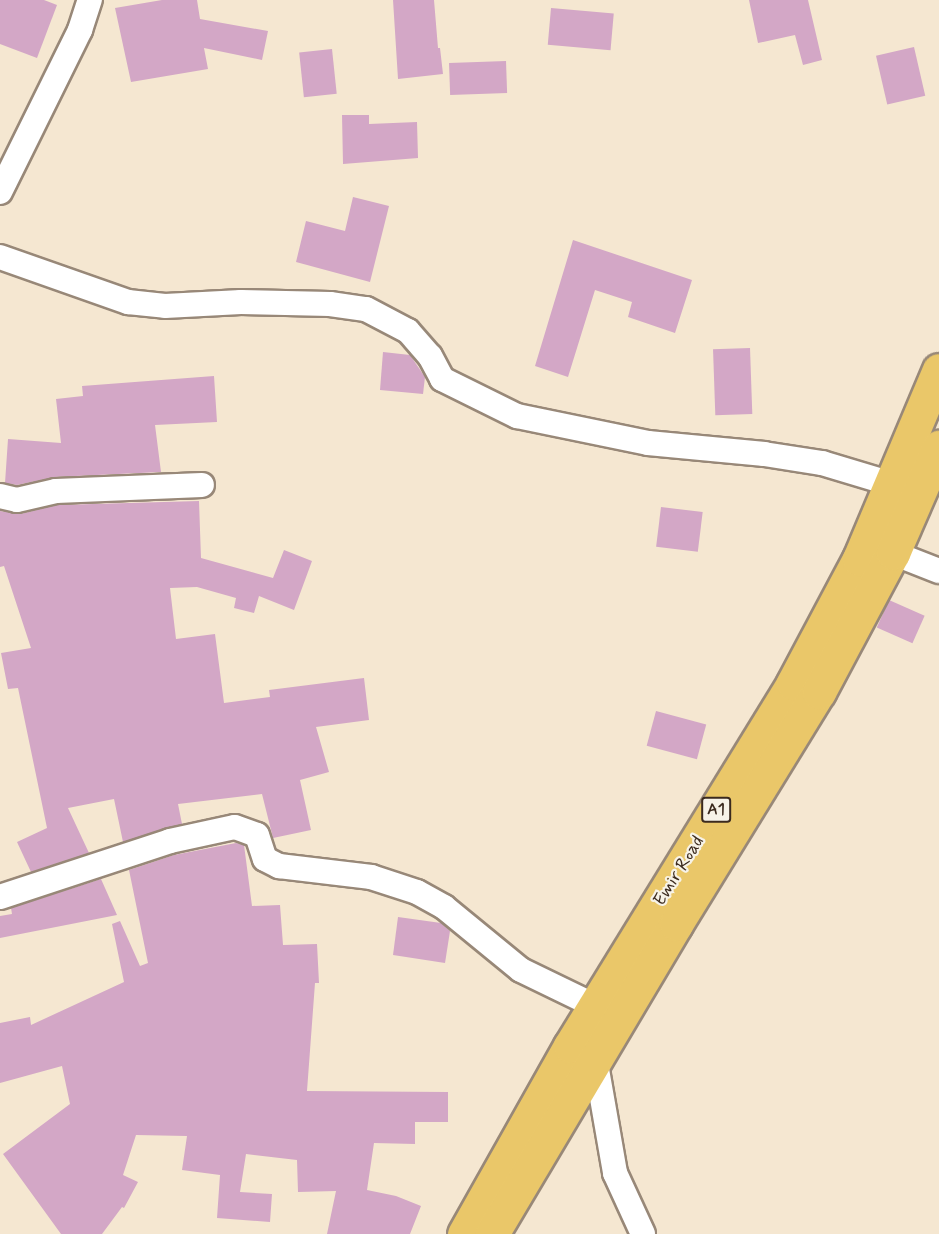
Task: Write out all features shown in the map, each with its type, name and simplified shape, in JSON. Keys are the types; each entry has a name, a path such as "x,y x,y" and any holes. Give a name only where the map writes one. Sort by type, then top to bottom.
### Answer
{"highway":[{"name":"Emir Road","path":"464,1234 595,1006 793,683 859,559 939,370"},
{"name":"Emir Road","path":"492,1234 595,1058 819,692 893,552 939,447"}],"street":[{"path":"0,192 80,30 90,0"},
{"path":"0,257 128,302 165,306 241,302 330,304 366,309 408,331 430,356 442,379 517,416 648,443 764,454 822,463 892,484"},
{"path":"0,496 17,500 56,491 202,485"},
{"path":"893,552 939,571"},
{"path":"0,897 170,841 235,827 257,835 265,859 279,866 371,877 417,892 444,907 521,970 595,1006"},
{"path":"595,1058 615,1173 643,1234"}],"building":[{"path":"0,0 44,0 57,5 37,58 0,44"},
{"path":"162,0 197,0 200,19 268,31 262,60 204,48 208,69 131,82 115,8"},
{"path":"393,0 434,0 438,48 440,48 443,74 398,79"},
{"path":"749,0 808,0 822,60 803,65 795,35 758,43"},
{"path":"551,8 614,13 611,50 548,45"},
{"path":"914,47 925,96 887,104 876,56"},
{"path":"332,49 337,94 304,97 299,52"},
{"path":"506,61 507,93 450,95 449,63"},
{"path":"342,115 369,115 369,124 417,122 418,158 343,164"},
{"path":"353,197 389,206 370,282 296,262 306,221 345,231"},
{"path":"573,240 692,280 675,333 628,317 632,302 595,290 568,377 535,366"},
{"path":"750,348 752,414 715,415 713,349"},
{"path":"383,352 410,355 425,377 423,394 380,390"},
{"path":"214,376 217,422 155,425 161,472 55,477 17,485 5,483 8,439 61,443 56,399 83,396 82,386"},
{"path":"199,501 201,558 273,578 284,550 312,561 294,610 259,596 254,613 234,608 236,598 197,587 170,588 176,639 215,634 224,703 270,697 269,690 364,678 369,720 316,727 329,772 300,780 311,830 273,838 262,794 178,804 182,824 123,842 114,799 68,808 89,853 31,872 17,842 47,828 18,688 8,689 1,653 31,648 4,566 0,567 0,511 20,514 58,505"},
{"path":"661,507 703,512 698,552 656,547"},
{"path":"889,600 925,616 912,643 877,627"},
{"path":"656,711 706,724 697,759 647,746"},
{"path":"236,843 244,845 252,906 280,905 283,945 317,944 319,983 315,983 307,1091 448,1092 448,1122 415,1122 415,1144 374,1143 367,1190 396,1196 421,1206 410,1234 327,1234 336,1191 298,1192 297,1160 246,1154 240,1192 272,1194 270,1222 217,1218 220,1175 182,1170 187,1136 136,1135 123,1175 138,1182 124,1208 122,1207 102,1234 61,1234 3,1154 70,1104 62,1066 0,1083 0,1023 30,1017 31,1025 124,982 112,924 120,921 140,966 148,963 129,870 174,855"},
{"path":"101,879 117,915 0,938 0,916 12,914 11,908"},
{"path":"398,917 441,923 450,931 445,963 393,955"}]}
